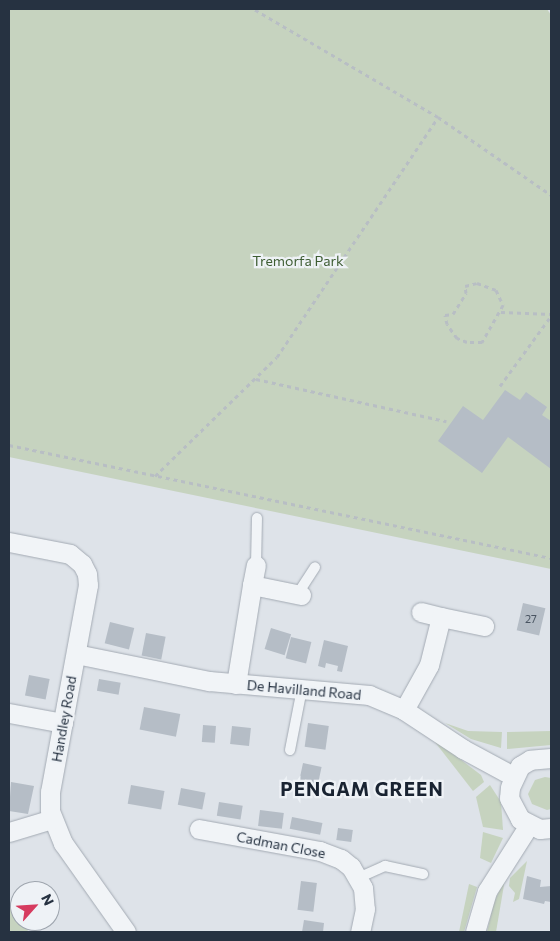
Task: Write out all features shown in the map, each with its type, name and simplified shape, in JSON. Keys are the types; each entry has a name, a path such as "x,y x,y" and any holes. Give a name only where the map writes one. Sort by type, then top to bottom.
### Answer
{"street":[{"name":"Handley Road","path":"9,542 70,554 85,569 88,585 50,792 52,819 63,843 126,932"},
{"path":"236,684 256,565"},
{"path":"252,585 299,595"},
{"path":"421,612 484,626"},
{"path":"404,710 429,665 441,617"},
{"name":"De Havilland Road","path":"76,654 236,684 369,695 404,710 463,749 514,776"},
{"path":"9,713 63,723"},
{"path":"551,758 530,760 514,776 510,787 513,809 529,825 551,828"},
{"path":"9,832 52,819"},
{"path":"476,932 486,891 529,825"},
{"name":"Cadman Close","path":"199,829 331,854 351,868 358,878 365,900 360,932"}],"lane":[{"path":"256,565 257,518"},
{"path":"299,595 315,567"},
{"path":"290,750 302,689"},
{"path":"358,878 385,866 423,874"}],"path":[{"path":"254,9 310,39 438,117 551,195"},
{"path":"155,476 277,357 438,117"},
{"path":"477,283 496,290 501,297 501,312 482,342 467,342 457,338 447,324 445,315 452,314 466,293 465,286 477,283"},
{"path":"501,312 551,315"},
{"path":"500,386 551,315"},
{"path":"255,379 446,421"},
{"path":"9,445 551,558"}],"green space":[{"name":"Tremorfa Park","path":"9,9 547,9 551,15 551,569 9,457"},
{"path":"445,723 468,731 502,732 501,748 471,739"},
{"path":"551,731 551,745 507,749 507,732"},
{"path":"431,737 481,775 484,782 473,791"},
{"path":"545,777 551,778 551,809 547,810 532,804 528,794 535,780"},
{"path":"490,785 501,802 503,830 483,827 476,797"},
{"path":"483,832 503,838 491,863 480,858"},
{"path":"527,861 519,899 513,902 515,893 509,886 510,878"},
{"path":"505,879 496,932 487,932 494,902"},
{"path":"469,884 477,887 464,932 459,932"},
{"path":"9,903 10,931 29,932 9,932"}],"building":[{"path":"505,390 520,400 526,392 547,407 542,415 551,421 551,469 508,437 482,473 438,441 463,406 483,420"},
{"path":"523,603 545,608 539,635 517,630"},
{"path":"110,622 134,628 129,649 105,643"},
{"path":"271,628 291,634 285,655 265,649"},
{"path":"146,633 166,637 161,659 142,656"},
{"path":"291,637 311,642 306,663 286,658"},
{"path":"324,640 348,646 342,672 337,671 338,666 326,663 325,668 318,666"},
{"path":"29,675 50,679 46,700 25,696"},
{"path":"99,679 121,683 119,695 97,691"},
{"path":"144,707 180,714 176,737 140,730"},
{"path":"308,723 329,726 325,750 305,747"},
{"path":"203,725 216,726 215,743 202,742"},
{"path":"232,726 251,728 249,746 230,744"},
{"path":"303,763 322,767 316,793 297,789"},
{"path":"11,782 34,786 28,814 9,811"},
{"path":"131,785 164,791 161,810 128,804"},
{"path":"181,788 206,793 202,809 178,805"},
{"path":"219,802 243,806 241,820 217,816"},
{"path":"260,810 284,813 282,829 258,826"},
{"path":"292,817 322,823 320,835 290,829"},
{"path":"338,828 353,830 351,842 336,840"},
{"path":"527,876 541,880 540,887 551,886 551,902 545,901 544,904 523,899"},
{"path":"301,881 317,883 313,912 297,910"},
{"path":"304,920 324,923 323,932 302,932"}],"district":[{"name":"PENGAM GREEN","path":"362,789"}]}
